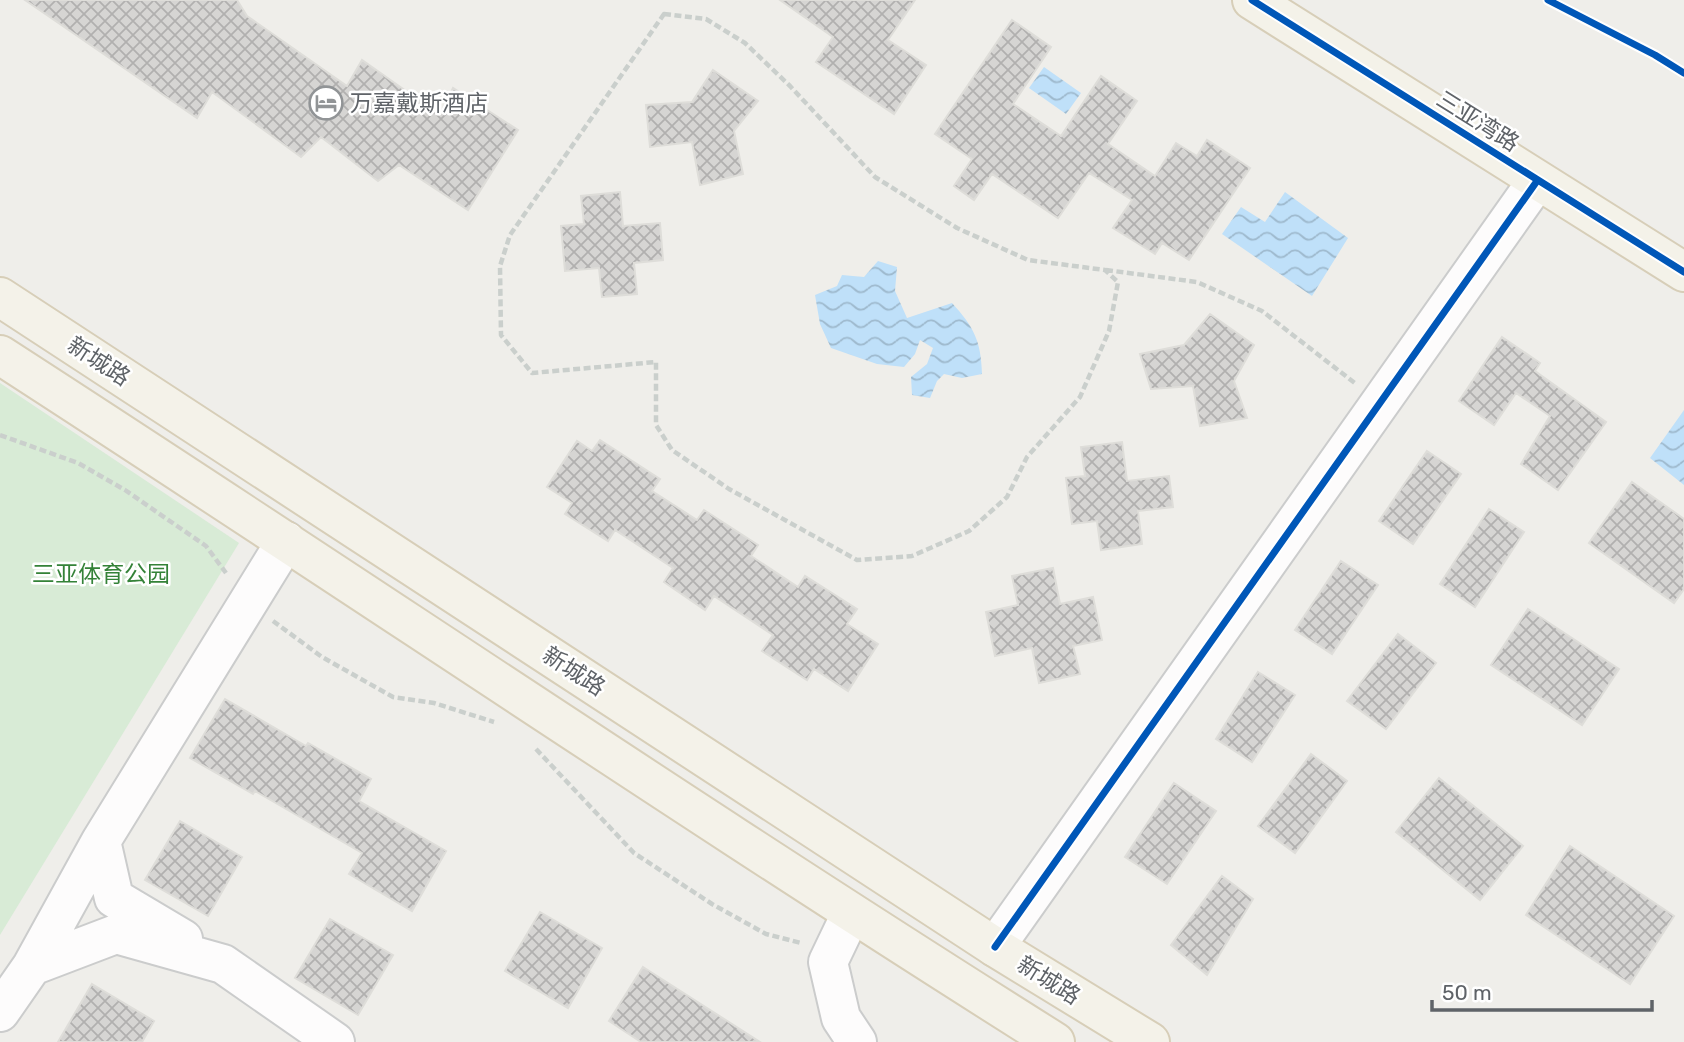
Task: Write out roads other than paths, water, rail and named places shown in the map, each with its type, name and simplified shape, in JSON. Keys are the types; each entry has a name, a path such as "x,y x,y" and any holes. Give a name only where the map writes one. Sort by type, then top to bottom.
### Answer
{"main road":[{"name":"三亚湾路","path":"1252,0 1684,272"},
{"name":"新城路","path":"0,297 995,947 1150,1042"},
{"path":"0,355 851,914 1055,1042"}],"street":[{"path":"995,947 1537,181"},
{"path":"0,1012 32,966 101,841 286,541"},
{"path":"101,841 114,898 223,964 335,1042"},
{"path":"851,914 828,962 841,1017 857,1042"},
{"path":"32,966 116,934 223,964"}],"water":[{"path":"1044,67 1081,93 1066,114 1029,88"},
{"path":"1285,192 1348,238 1312,296 1222,234 1241,207 1265,222"},
{"path":"878,261 897,267 895,291 907,318 952,303 975,335 982,374 962,378 944,374 937,381 930,398 912,395 911,377 927,364 933,348 920,340 915,354 904,367 877,364 831,348 820,324 815,295 837,286 842,275 864,277"},
{"path":"1684,410 1684,485 1650,458"}],"place":[{"name":"万嘉戴斯酒店","path":"326,103"}],"park label":[{"name":"三亚体育公园","path":"101,574"}]}
